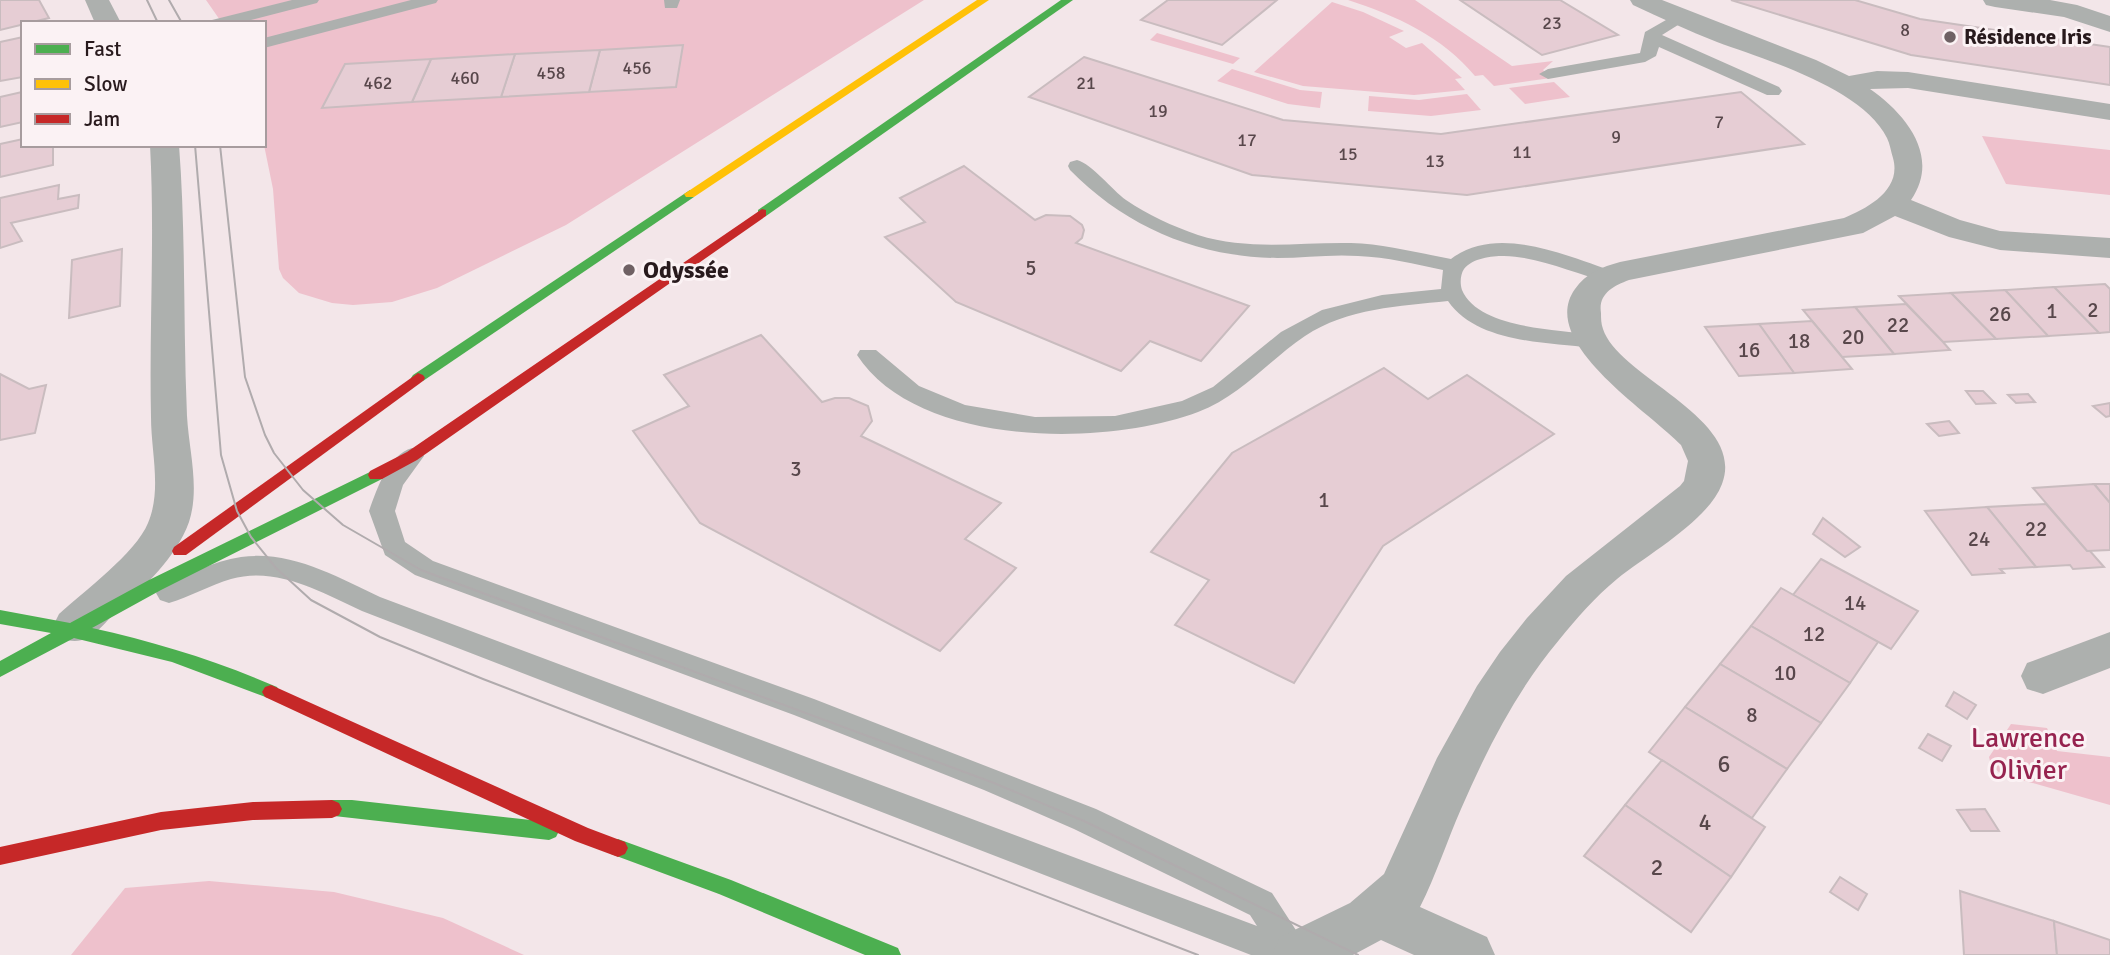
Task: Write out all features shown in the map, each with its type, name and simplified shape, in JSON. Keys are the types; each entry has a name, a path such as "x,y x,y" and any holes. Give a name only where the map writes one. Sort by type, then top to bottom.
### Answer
{"main road":[{"path":"70,629 226,519 380,404 576,270 984,0"},
{"path":"0,670 70,629 251,537 364,484 412,456 1068,0"},
{"path":"0,617 70,629 229,672 582,835 724,887 890,955"},
{"path":"0,856 161,821 253,811 352,809 582,835"}],"street":[{"path":"97,0 107,21"},
{"path":"1295,955 1392,904 1402,890 1464,747 1511,668 1572,595 1683,506 1704,480 1708,469 1706,457 1696,440 1664,406 1609,363 1591,341 1582,325 1586,295 1597,283 1609,276 1852,226 1869,219 1891,203 1907,180 1909,168 1903,141 1882,116 1846,85 1805,64 1679,17 1642,0"},
{"path":"1995,0 2068,10"},
{"path":"2040,0 2110,24"},
{"path":"1846,85 1877,79 1908,80 2110,112"},
{"path":"70,629 155,547 167,526 174,504 169,417 168,194 164,147"},
{"path":"1891,203 1986,238 2009,242 2110,248"},
{"path":"2043,676 2110,649"},
{"path":"1379,913 1469,955"}],"lane":[{"path":"226,21 311,0"},
{"path":"266,42 430,0"},
{"path":"1651,35 1679,17"},
{"path":"1548,74 1645,57 1650,52 1651,35"},
{"path":"1651,35 1773,91"},
{"path":"1077,166 1108,198 1129,212 1186,237 1220,246 1272,252 1367,250 1456,266"},
{"path":"1591,341 1491,324 1461,305 1450,284 1456,266 1467,257 1504,250 1526,252 1609,276"},
{"path":"868,355 902,387 928,401 963,414 1003,422 1049,425 1120,422 1191,406 1220,392 1292,334 1338,312 1363,304 1453,294"},
{"path":"412,456 392,482 382,511 394,548 424,568 804,708 995,781 1085,819 1261,904 1295,955"},
{"path":"70,629 242,567 276,568 305,573 371,604 1295,955"}],"green space":[{"path":"206,0 924,0 566,225 437,288 392,302 353,305 332,303 299,293 283,278 279,269 273,189 264,147 266,21 221,21"},
{"path":"1348,0 1415,0 1512,66 1553,61 1543,70 1551,78 1494,86 1483,75 1475,76 1448,50 1417,29"},
{"path":"1332,2 1363,12 1404,31 1389,37 1406,48 1422,43 1462,78 1455,79 1465,90 1414,95 1303,86 1254,72"},
{"path":"1157,33 1240,58 1233,64 1150,40"},
{"path":"1232,69 1300,90 1322,92 1320,108 1288,104 1217,81"},
{"path":"1554,82 1570,97 1525,104 1509,88"},
{"path":"1467,94 1481,110 1431,116 1368,111 1369,96 1419,100"},
{"path":"1982,136 2110,150 2110,195 2006,184"},
{"name":"Lawrence Olivier","path":"2011,724 2047,728 2057,751 2110,757 2110,805 2001,774 1991,765 1989,757"},
{"path":"209,881 334,892 443,918 524,955 71,955 125,888"}],"building":[{"path":"0,0 39,0 49,18 21,21 21,25 0,30"},
{"path":"1168,0 1277,0 1222,45 1141,20"},
{"path":"1460,0 1560,0 1618,35 1542,55"},
{"name":"Résidence Iris","path":"1731,0 1855,0 1920,19 2110,47 2110,85 1911,55"},
{"path":"21,37 21,77 0,81 0,42"},
{"path":"683,45 676,87 589,92 600,50"},
{"path":"600,50 589,92 501,97 515,54"},
{"path":"515,54 501,97 412,102 431,59"},
{"path":"1084,57 1283,120 1441,134 1741,92 1804,144 1467,195 1252,175 1029,97"},
{"path":"431,59 412,102 322,108 345,64"},
{"path":"21,92 21,122 0,127 0,97"},
{"path":"21,139 21,147 53,147 53,165 0,177 0,144"},
{"path":"964,166 1035,220 1046,215 1070,216 1082,225 1084,230 1082,238 1076,243 1249,306 1201,361 1150,341 1121,371 956,302 885,237 925,222 900,198"},
{"path":"59,185 58,199 79,195 78,208 11,223 22,241 0,248 0,198"},
{"path":"122,249 120,306 69,318 72,260"},
{"path":"2105,284 2110,289 2110,332 2099,333 2054,287"},
{"path":"2054,287 2099,333 2048,336 2005,290"},
{"path":"2005,290 2048,336 1996,339 1951,293"},
{"path":"1951,293 1996,339 1943,342 1899,296"},
{"path":"1906,304 1950,350 1894,354 1855,307"},
{"path":"1855,307 1894,354 1842,357 1803,310"},
{"path":"1812,321 1852,369 1794,373 1759,324"},
{"path":"1759,324 1794,373 1739,376 1705,327"},
{"path":"761,335 822,402 849,398 868,406 872,421 861,436 1001,503 965,539 1016,568 940,651 700,523 633,431 689,406 664,375"},
{"path":"1384,368 1428,399 1467,375 1554,434 1383,546 1294,683 1175,625 1209,580 1151,552 1232,453"},
{"path":"0,374 29,389 46,385 35,433 0,440"},
{"path":"1966,391 1983,391 1995,403 1976,404"},
{"path":"2028,394 2035,402 2016,403 2008,395"},
{"path":"2110,403 2110,416 2106,417 2093,406"},
{"path":"1949,421 1959,433 1939,436 1927,424"},
{"path":"2094,484 2110,484 2110,503"},
{"path":"2094,484 2110,503 2110,550 2087,551 2033,488"},
{"path":"2046,504 2104,567 2036,567 1987,507"},
{"path":"1987,507 2036,567 2000,569 2004,573 1972,575 1925,511"},
{"path":"1823,518 1860,547 1845,557 1813,534"},
{"path":"1821,559 1918,611 1891,649 1793,595"},
{"path":"1781,588 1878,642 1850,683 1751,626"},
{"path":"1751,626 1850,683 1821,723 1720,664"},
{"path":"1720,664 1821,723 1787,769 1685,707"},
{"path":"1954,692 1976,705 1967,719 1946,706"},
{"path":"1685,707 1787,769 1752,818 1649,752"},
{"path":"1928,734 1951,746 1942,761 1919,748"},
{"path":"1662,760 1765,827 1731,877 1625,805"},
{"path":"1625,805 1731,877 1691,932 1584,856"},
{"path":"1985,809 1999,831 1971,831 1957,810"},
{"path":"1840,877 1867,894 1858,910 1830,892"},
{"path":"1960,891 2054,921 2057,955 1964,955"},
{"path":"2054,921 2110,940 2110,955 2057,955"}],"tram line":[{"path":"147,0 157,21"},
{"path":"169,0 181,21"},
{"path":"195,147 221,455 237,511 251,537 276,568 311,600 380,637 483,679 1198,955"},
{"path":"220,147 245,377 274,453 303,490 343,525 421,570 994,783 1084,821 1358,955"}],"traffic: fast":[{"path":"762,213 1068,0"},
{"path":"418,378 690,194"},
{"path":"0,670 155,585 376,475"},
{"path":"0,617 69,630 172,655 271,692"},
{"path":"332,809 549,831"},
{"path":"618,848 724,887 890,955"}],"traffic: slow":[{"path":"690,194 984,0"}],"traffic: jam":[{"path":"376,475 412,456 762,213"},
{"path":"180,551 418,378"},
{"path":"271,692 582,835 618,848"},
{"path":"0,856 161,821 253,811 332,809"}],"place":[{"name":"Résidence Iris","path":"1950,37"},
{"name":"Odyssée","path":"629,270"}]}
